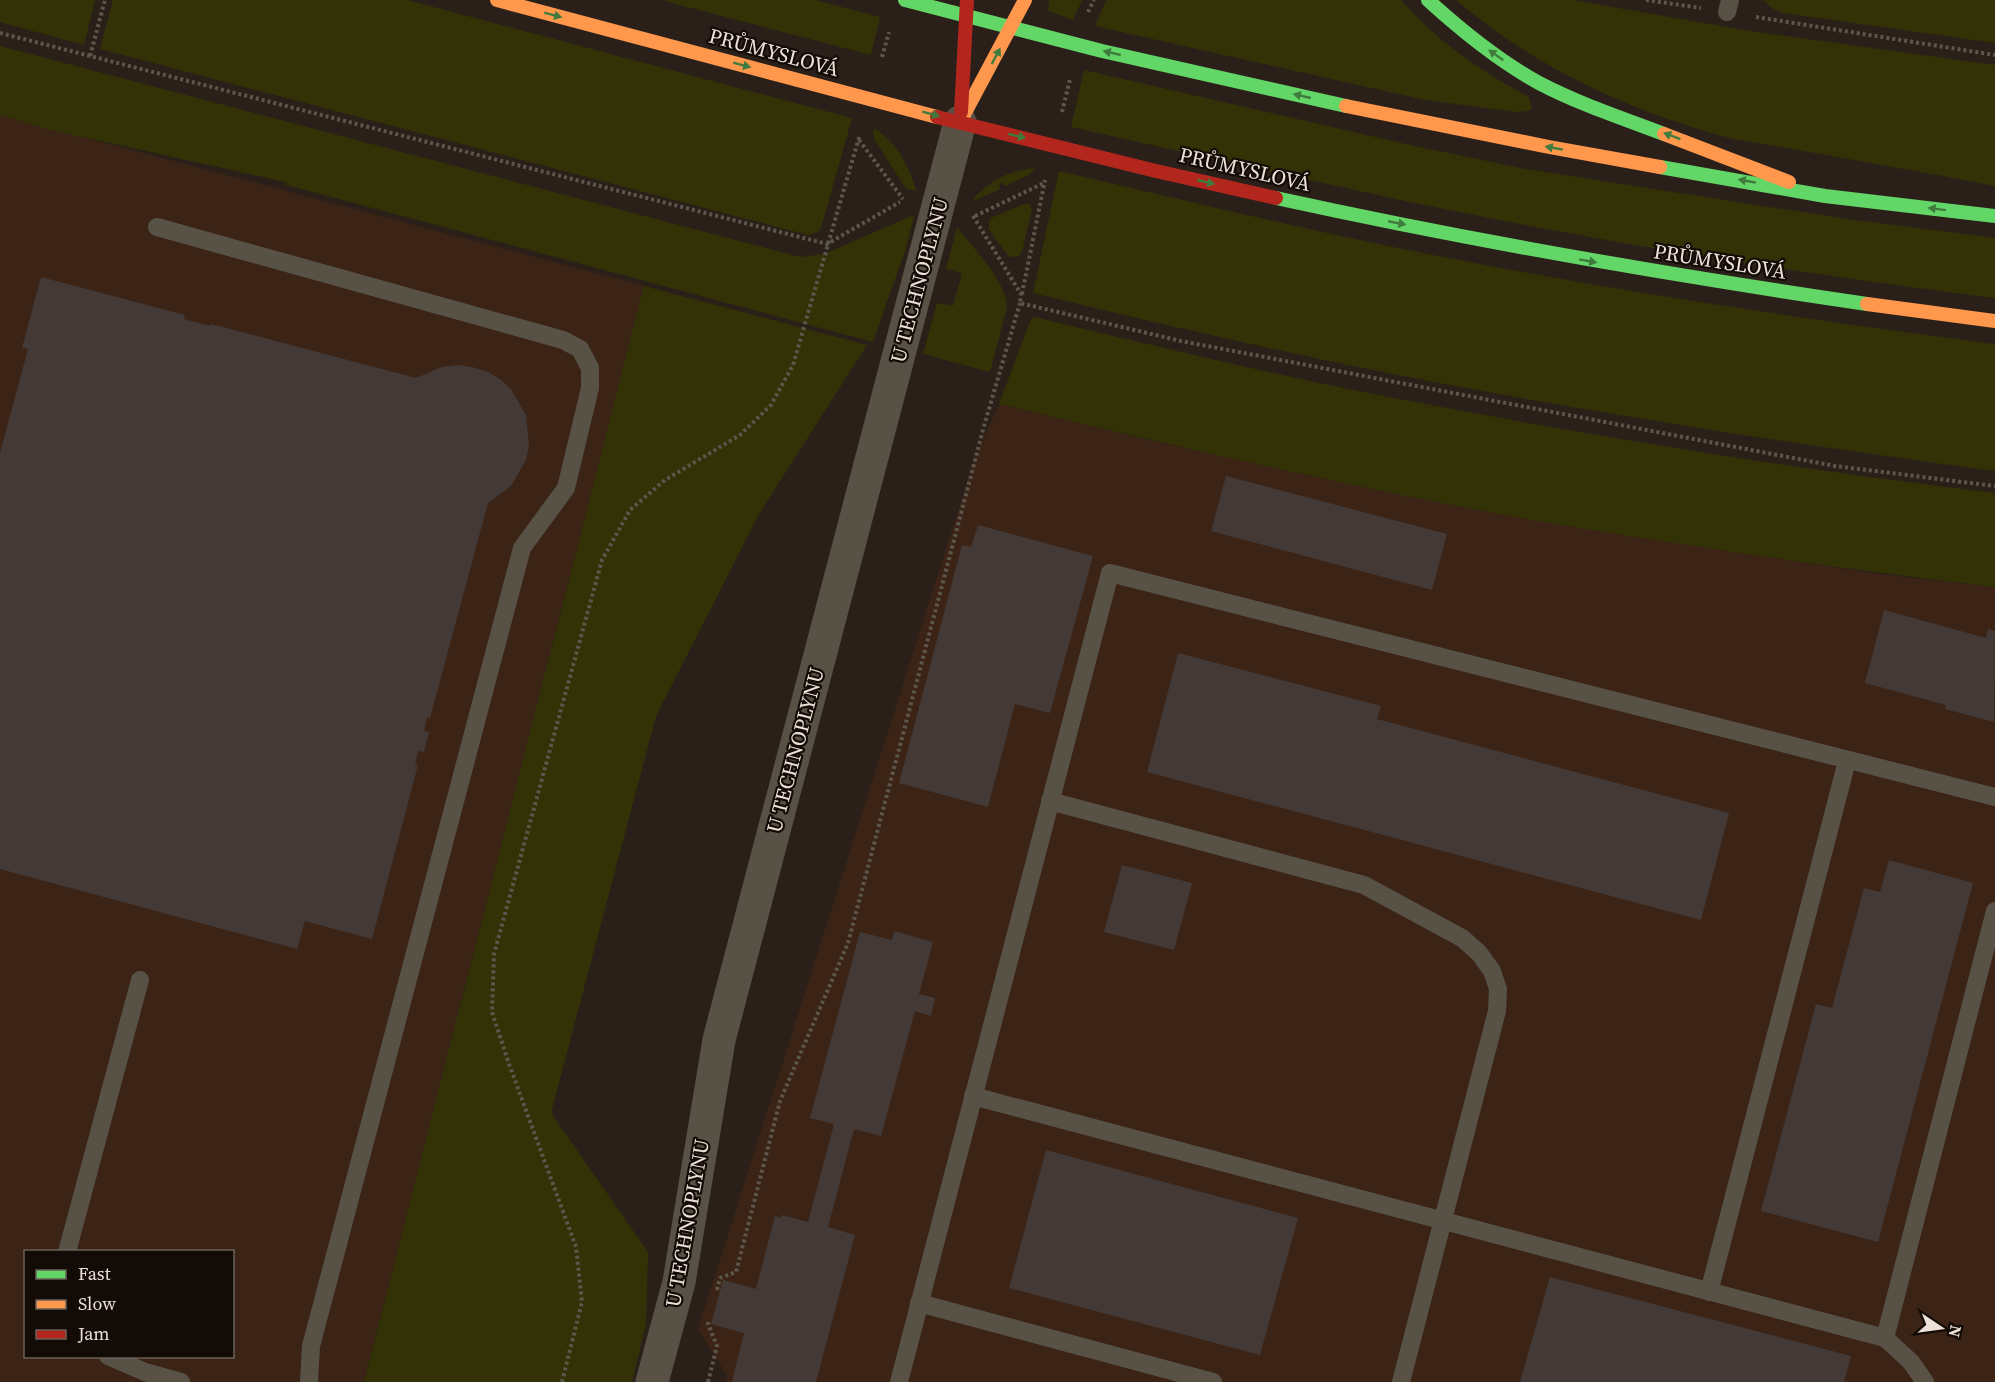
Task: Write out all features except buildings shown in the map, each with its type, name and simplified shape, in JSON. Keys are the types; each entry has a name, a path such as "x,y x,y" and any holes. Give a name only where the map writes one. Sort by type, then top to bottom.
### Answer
{"main road":[{"name":"PRŮMYSLOVÁ","path":"497,0 960,122 1249,193 1507,246 1711,282 1995,321"},
{"path":"905,0 1102,51 1359,110 1549,147 1825,196 1995,216"},
{"path":"960,122 967,0"},
{"path":"960,122 1025,0"},
{"path":"1428,0 1464,33 1538,82 1576,100 1825,196"}],"street":[{"name":"U TECHNOPLYNU","path":"652,1382 679,1282 719,1040 960,122"}],"lane":[{"path":"157,226 563,340 580,349 590,368 590,388 566,488 522,548 311,1346 309,1382"},
{"path":"899,1382 1110,573 1995,797"},
{"path":"1709,1292 1847,760"},
{"path":"1050,801 1364,885 1462,938 1479,953 1492,971 1498,989 1497,1011 1401,1382"},
{"path":"1885,1338 1995,911"},
{"path":"67,1250 140,980"},
{"path":"973,1096 1885,1338 1911,1362 1925,1382"},
{"path":"919,1303 1213,1382"},
{"path":"113,1358 145,1372 181,1382"}],"path":[{"path":"90,56 105,0"},
{"path":"1646,0 1728,6 1995,55"},
{"path":"882,57 890,29"},
{"path":"0,33 827,244 903,200 910,201"},
{"path":"1061,115 1071,75"},
{"path":"562,1382 582,1302 576,1247 492,1012 494,954 602,560 630,510 664,480 740,435 771,405 793,365 861,131"},
{"path":"859,140 903,200"},
{"path":"714,1301 720,1278 736,1272 780,1101 848,943 984,426 1020,303 1046,176"},
{"path":"963,215 975,216 1045,182"},
{"path":"975,216 1022,294"},
{"path":"1020,303 1181,341 1835,466 1995,486"},
{"path":"708,1382 717,1346 708,1324 711,1313"}],"shaded area":[{"path":"0,0 95,0 84,45 0,22"},
{"path":"113,0 407,0 852,118 821,228 818,232 808,235 100,49"},
{"path":"661,0 815,0 880,17 871,55"},
{"path":"1049,0 1082,0 1073,20 1048,11"},
{"path":"1106,0 1401,0 1444,42 1494,77 1529,97 1532,110 1517,112 1425,100 1095,26"},
{"path":"1456,0 1572,0 1756,32 1995,65 1995,186 1740,140 1651,113 1616,99 1548,65 1516,45"},
{"path":"1763,0 1995,0 1995,43 1783,13 1772,8"},
{"path":"0,46 800,257 825,254 914,216 906,248 873,342 283,184 290,183 51,130 0,115"},
{"path":"1084,70 1419,147 1526,169 1840,218 1995,238 1995,298 1789,270 1585,236 1307,180 1071,127"},
{"path":"0,115 644,286 364,1382 0,1382"},
{"path":"874,128 890,141 901,155 916,191 907,189 903,184 875,140"},
{"path":"1035,168 1029,175 1005,186 1002,183 999,185 1000,189 971,202 984,188 999,178"},
{"path":"1059,171 1241,214 1494,267 1852,325 1995,344 1995,471 1693,427 1543,402 1348,365 1033,293"},
{"path":"1029,204 1032,209 1022,252 1018,256 1009,257 989,230 989,221 991,218"},
{"path":"957,227 995,276 1005,297 1007,307 990,372 923,354 937,303 953,306 962,273 946,269"},
{"path":"644,286 867,345 759,514 656,716 551,1113 648,1252 646,1324 632,1382 364,1382"},
{"path":"1034,317 1300,379 1464,411 1767,462 1995,493 1995,587 1720,550 1556,524 1416,498 1276,468 999,404 1031,319"},
{"path":"999,404 1320,478 1555,523 1878,574 1995,587 1995,1382 726,1382 728,1377 698,1329 975,458"}],"traffic: fast":[{"path":"905,0 1102,51 1346,106"},
{"path":"1428,0 1481,45 1539,83 1585,104 1664,134"},
{"path":"1660,167 1825,196 1995,216"},
{"path":"1276,198 1423,229 1571,256 1867,304"}],"traffic: slow":[{"path":"497,0 937,117"},
{"path":"960,122 1025,0"},
{"path":"1346,106 1660,167"},
{"path":"1664,134 1789,182"},
{"path":"1867,304 1995,321"}],"traffic: jam":[{"path":"961,112 967,0"},
{"path":"937,117 1276,198"}]}
